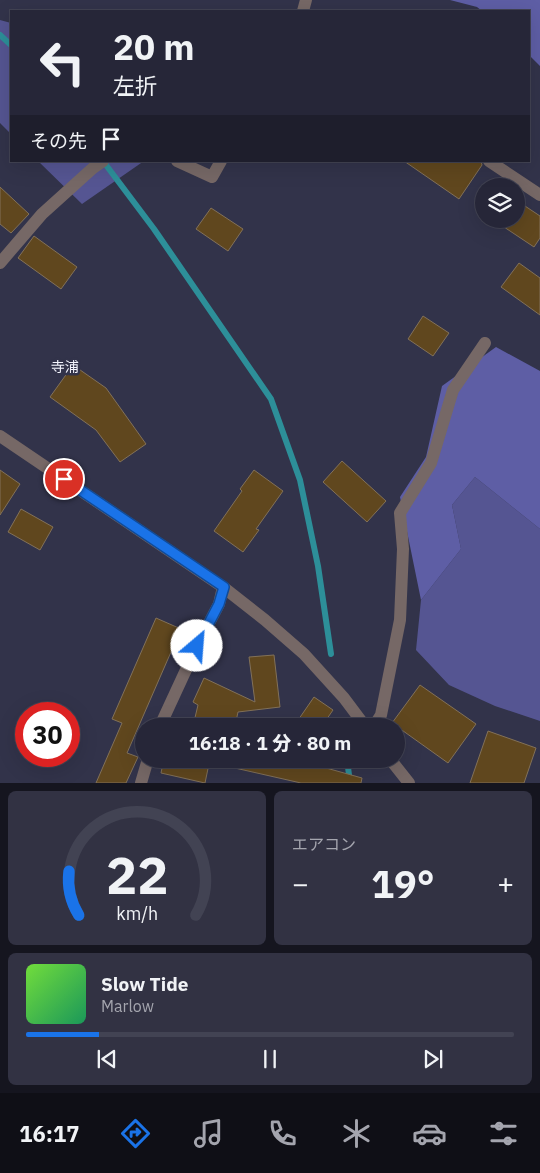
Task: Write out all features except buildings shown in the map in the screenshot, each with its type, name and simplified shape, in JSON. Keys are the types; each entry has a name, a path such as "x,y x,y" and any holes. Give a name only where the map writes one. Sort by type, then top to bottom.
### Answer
{"street":[{"path":"179,162 212,177 220,162"},
{"path":"490,162 540,195"},
{"path":"0,262 42,214 98,165"},
{"path":"379,718 400,620 403,549 400,513 432,462 453,390 485,343"},
{"path":"0,436 224,587 266,620 304,654 344,698 359,718"},
{"path":"164,718 193,654 219,604 224,587"},
{"path":"141,783 145,768"},
{"path":"397,768 409,783"}],"shaded area":[{"path":"450,0 540,0 540,66 530,56 530,10 481,10 477,7"},
{"path":"0,20 10,23 10,133 0,123"},
{"path":"39,162 143,162 82,204"},
{"path":"496,347 540,371 540,529 475,477 452,505 461,549 421,600 400,497 426,457 442,386"},
{"path":"475,477 540,529 540,721 495,706 449,685 416,650 421,600 461,549 452,505"}],"waterway":[{"path":"0,35 10,44"},
{"path":"104,162 154,229 271,399 300,480 318,566 331,654"},
{"path":"348,768 350,783"}],"district":[{"name":"寺浦","path":"65,367"}],"route":[{"path":"64,479 224,587 219,604 197,646"}]}
